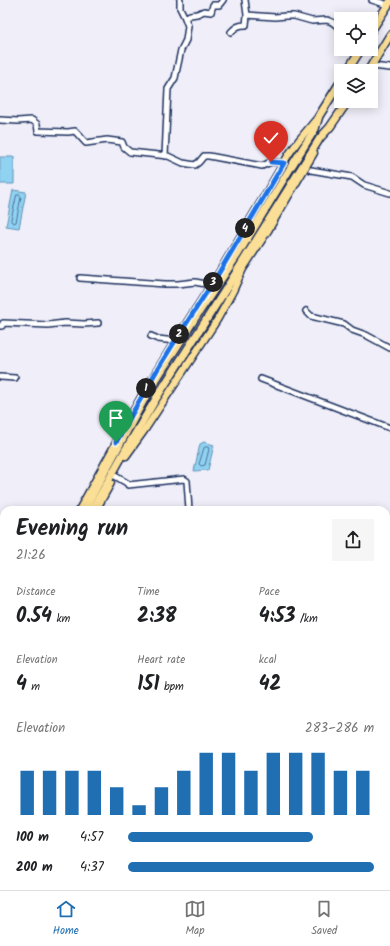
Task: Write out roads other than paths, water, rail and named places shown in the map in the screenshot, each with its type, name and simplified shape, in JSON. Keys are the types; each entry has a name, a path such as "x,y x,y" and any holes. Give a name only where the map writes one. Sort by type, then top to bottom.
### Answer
{"highway":[{"path":"378,21 389,3"},
{"path":"372,64 390,36"},
{"path":"86,506 148,392 238,254 315,128 319,116 334,92"},
{"path":"94,506 157,397 322,134 328,129 343,108"}],"main road":[{"path":"81,506 145,390 211,285 284,163 299,140 319,116"},
{"path":"98,506 129,450 144,431 217,320 243,269 328,129"}],"street":[{"path":"165,156 168,89 175,78 181,50 186,40 188,26 180,8 180,0"},
{"path":"185,18 204,11 211,12 213,5 219,5 223,0"},
{"path":"231,32 236,26 246,25 247,16 245,0"},
{"path":"372,0 389,3"},
{"path":"247,16 294,16 312,21 328,20 334,24"},
{"path":"378,68 390,68"},
{"path":"0,120 32,120 37,124 38,131 75,131 86,143 107,140 122,142 124,147 130,152 168,156 183,163 195,165 204,156 262,166 271,162 284,163"},
{"path":"311,170 352,177 364,185 390,193"},
{"path":"80,278 166,284 195,282 211,285"},
{"path":"306,311 311,316 344,324 352,330 366,335 390,348"},
{"path":"0,326 2,326 3,323 48,325 65,323 98,323"},
{"path":"151,336 158,339 175,341"},
{"path":"0,377 15,378"},
{"path":"261,379 390,428"},
{"path":"115,476 128,485 184,479 187,481 189,506"}],"water":[{"path":"0,157 14,157 14,184 0,184"},
{"path":"13,190 26,192 19,228 6,226"},
{"path":"204,442 214,445 208,470 194,471 200,444"}]}
